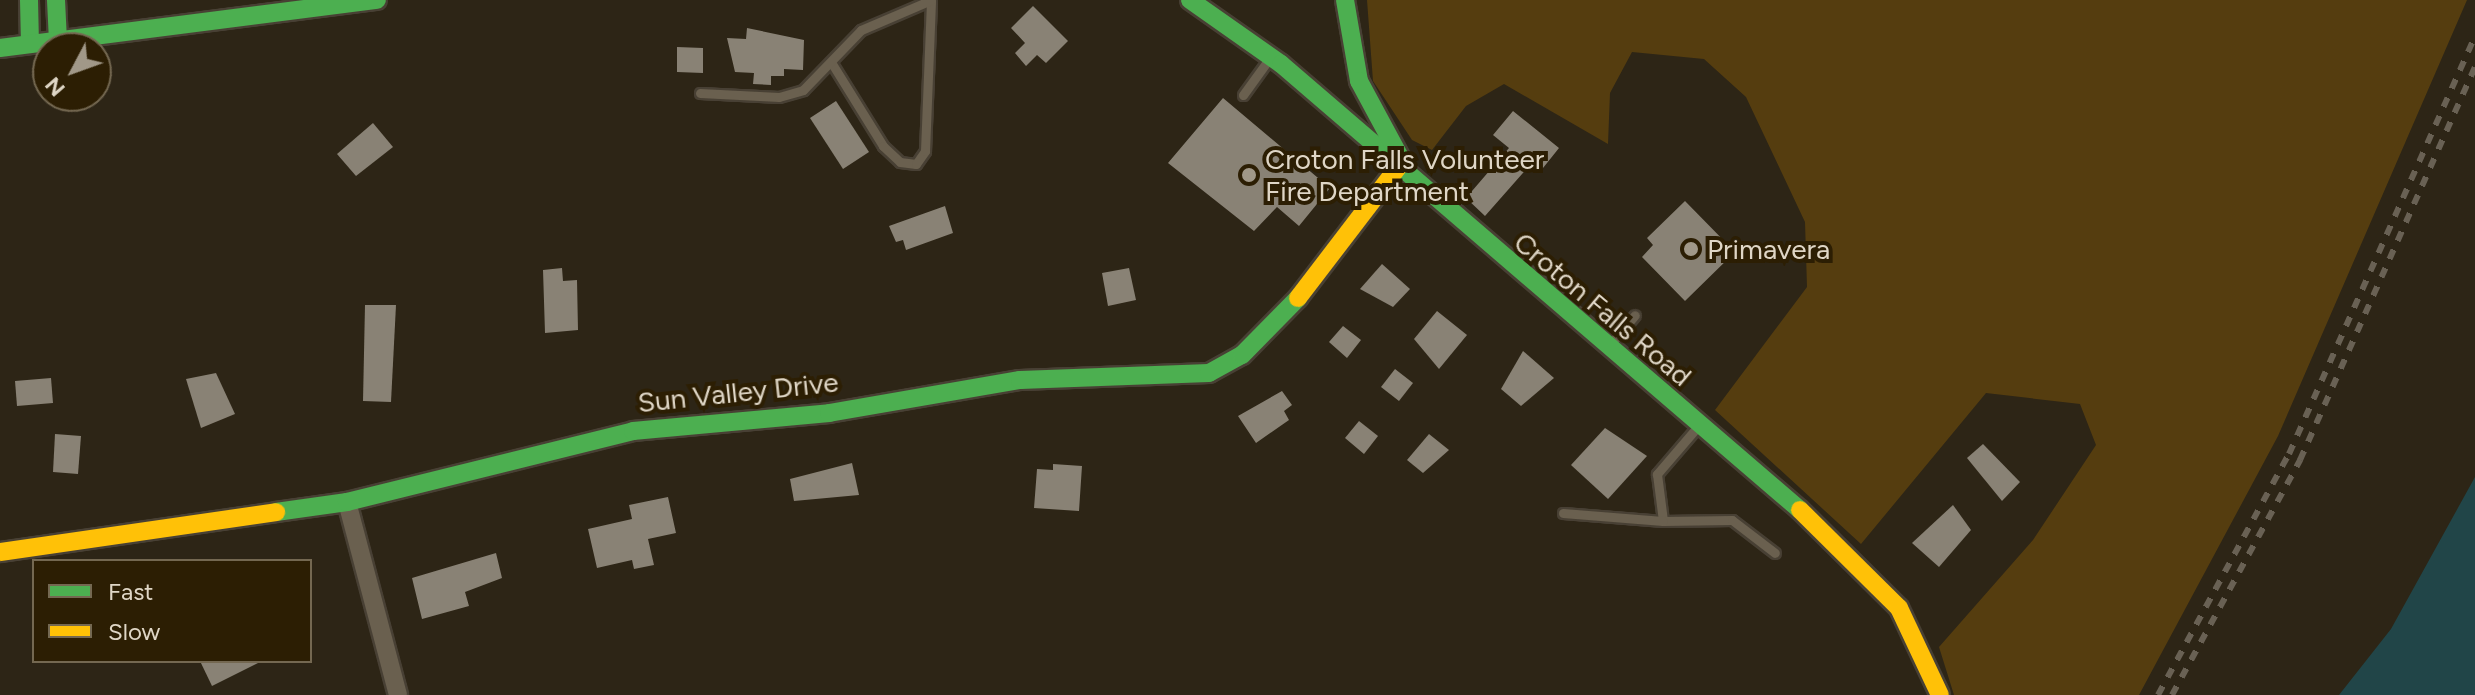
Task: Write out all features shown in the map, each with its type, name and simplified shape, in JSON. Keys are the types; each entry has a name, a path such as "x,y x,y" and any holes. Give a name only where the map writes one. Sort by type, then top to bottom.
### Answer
{"main road":[{"path":"0,48 30,44 29,0"},
{"path":"56,0 58,32"},
{"path":"112,34 377,0"},
{"name":"Croton Falls Road","path":"1190,0 1271,56 1432,199 1699,425 1877,581 1917,639 1940,695"},
{"path":"1345,0 1349,43 1374,116 1432,199"},
{"name":"Sun Valley Drive","path":"0,552 347,502 633,431 829,413 1020,380 1209,373 1242,355 1316,279 1398,167"}],"street":[{"path":"347,502 398,695"}],"lane":[{"path":"700,93 779,97 803,90 861,30 931,1 925,151 916,164 900,162 883,146 831,62"},
{"path":"1243,95 1271,56"},
{"path":"1607,348 1635,315"},
{"path":"1663,521 1657,474 1699,425"},
{"path":"1563,513 1663,521 1732,520 1775,553"}],"shaded area":[{"path":"1367,0 2467,0 2278,436 2139,695 1954,695 1939,647 2033,540 2096,445 2080,404 1986,393 1861,544 1715,410 1807,287 1805,222 1746,97 1704,59 1632,52 1610,93 1608,144 1504,84 1466,106 1432,150 1412,140 1373,81"}],"water":[{"path":"2475,477 2475,695 2339,695 2391,629"}],"building":[{"path":"1033,6 1068,41 1046,63 1037,55 1026,66 1015,53 1025,43 1011,28"},
{"path":"747,28 804,40 803,70 784,69 784,76 771,76 771,85 753,84 754,73 735,72 727,38 746,39"},
{"path":"677,47 703,48 703,73 677,72"},
{"name":"Croton Falls Volunteer Fire Department","path":"1223,98 1330,188 1299,226 1277,207 1254,231 1168,163"},
{"path":"836,101 869,152 843,169 810,118"},
{"path":"1513,111 1559,148 1539,173 1530,165 1485,216 1466,198 1509,148 1493,135"},
{"path":"373,123 393,147 356,176 337,154"},
{"name":"Primavera","path":"1685,201 1735,252 1685,301 1642,257 1653,245 1647,238"},
{"path":"945,206 953,233 906,250 903,240 896,242 889,226"},
{"path":"1382,264 1410,289 1393,307 1360,289"},
{"path":"562,268 563,281 577,280 578,330 545,333 543,270"},
{"path":"1129,268 1136,300 1108,306 1102,273"},
{"path":"365,305 396,305 391,402 363,401"},
{"path":"1437,311 1467,335 1439,369 1414,339"},
{"path":"1343,326 1361,340 1347,358 1329,342"},
{"path":"1523,351 1554,378 1521,406 1501,389"},
{"path":"1395,369 1413,383 1399,401 1381,387"},
{"path":"216,373 235,414 201,428 186,379"},
{"path":"51,378 53,403 17,406 15,381"},
{"path":"1282,391 1292,405 1284,411 1289,420 1256,443 1238,416"},
{"path":"1359,421 1378,436 1364,454 1345,438"},
{"path":"1605,428 1647,456 1608,499 1571,465"},
{"path":"55,434 81,436 78,474 53,472"},
{"path":"1429,434 1449,450 1423,473 1407,460"},
{"path":"1983,444 2020,482 2002,501 1967,458"},
{"path":"852,463 859,495 794,501 790,479"},
{"path":"1053,464 1082,466 1079,511 1034,508 1037,469 1053,470"},
{"path":"668,497 676,533 648,539 654,565 634,569 632,560 597,568 588,529 632,519 629,505"},
{"path":"1953,505 1971,530 1939,567 1912,543"},
{"path":"496,553 502,578 465,592 469,606 422,619 412,578"},
{"path":"201,663 258,663 212,686"}],"railway":[{"path":"2158,695 2289,454 2475,36"},
{"path":"2172,695 2300,460 2475,67"}],"traffic: fast":[{"path":"29,0 30,44"},
{"path":"56,0 58,32"},
{"path":"0,48 377,0"},
{"path":"1190,0 1281,64 1800,510"},
{"path":"1345,0 1359,81 1401,159"},
{"path":"276,512 347,502 633,431 829,413 1020,380 1209,373 1242,355 1298,298"}],"traffic: slow":[{"path":"1298,298 1398,167"},
{"path":"1800,510 1899,608 1940,695"},
{"path":"0,552 276,512"}],"place":[{"name":"Croton Falls Volunteer Fire Department","path":"1249,175"},
{"name":"Primavera","path":"1691,249"}]}
